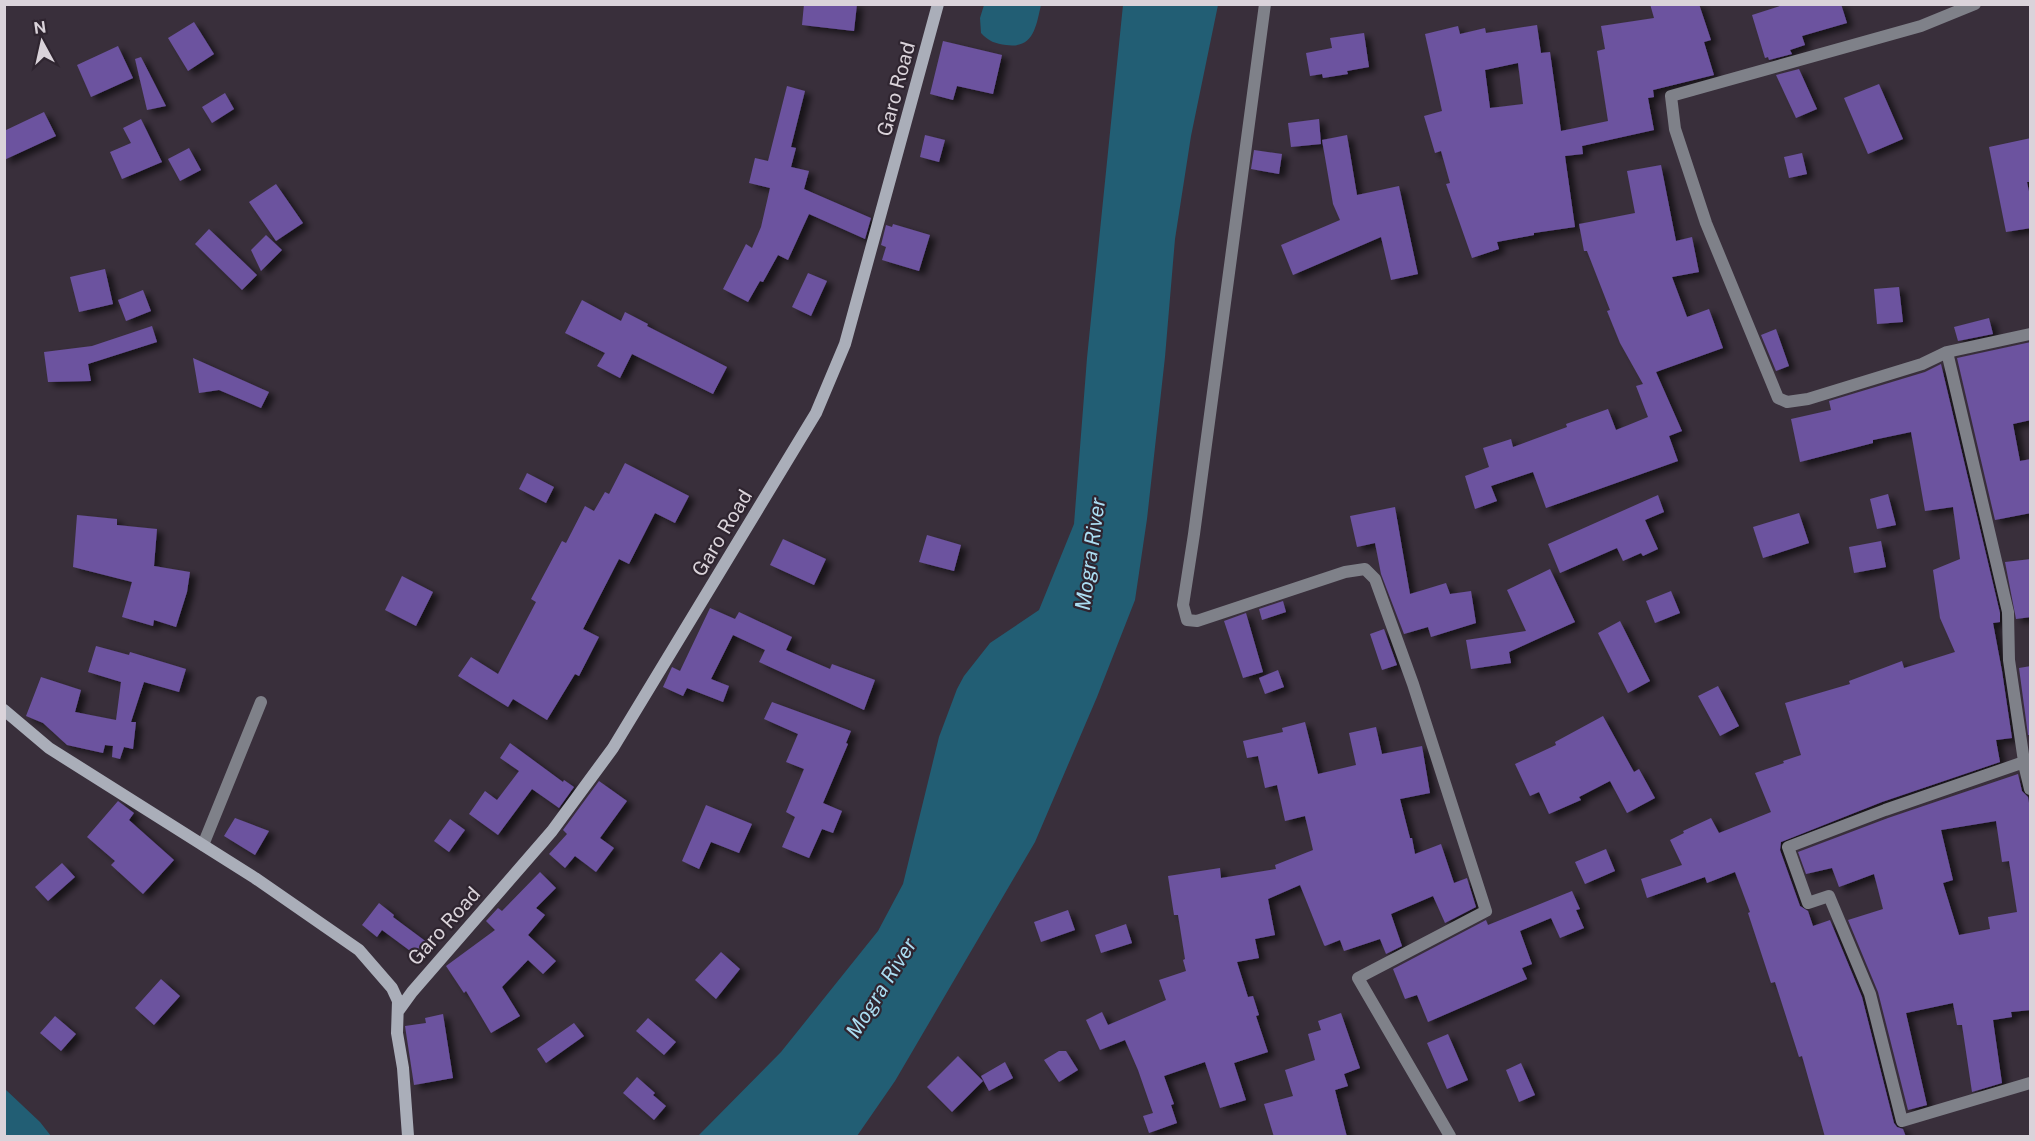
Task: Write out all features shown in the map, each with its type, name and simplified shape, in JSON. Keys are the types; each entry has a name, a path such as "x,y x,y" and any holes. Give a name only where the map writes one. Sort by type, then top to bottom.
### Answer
{"street":[{"name":"Garo Road","path":"399,1010 412,992 552,831 613,748 816,413 845,344 938,4"},
{"path":"1265,4 1183,605 1186,620 1197,621 1353,570 1365,569 1375,579 1413,684 1486,910 1358,978 1450,1137"},
{"path":"1975,4 1921,26 1671,96 1675,129 1706,223 1755,347 1778,398 1787,402 1809,399 1922,364 1947,352 2031,334"},
{"path":"1947,352 2008,612 2008,660 2024,762 2031,789"},
{"path":"203,845 261,702"},
{"path":"4,710 49,748 255,878 359,950 392,988 399,1010 397,1034 403,1068 408,1137"},
{"path":"2024,762 1885,810 1788,847 1808,903 1829,896 1844,927 1870,994 1902,1121 2031,1083"}],"water":[{"path":"984,4 1041,5 1035,28 1028,40 1015,45 1006,45 996,43 981,33 980,18"},
{"name":"Mogra River","path":"1123,5 1218,5 1191,136 1175,239 1165,357 1147,519 1135,600 1097,697 1035,842 895,1081 857,1136 698,1136 781,1052 878,931 903,884 939,737 957,689 964,676 990,643 1039,610 1074,524 1087,358"},
{"path":"5,1089 40,1122 51,1136 5,1136"}],"building":[{"path":"804,4 857,4 854,31 802,25"},
{"path":"1650,4 1699,4 1711,40 1704,42 1714,75 1653,90 1654,97 1648,98 1654,130 1582,146 1583,154 1565,156 1575,227 1534,233 1534,235 1497,242 1499,249 1472,258 1446,184 1450,183 1441,151 1435,153 1424,116 1442,111 1425,34 1458,26 1460,34 1485,28 1486,33 1537,25 1541,53 1550,52 1561,131 1608,121 1597,51 1605,49 1601,26 1654,18","holes":["1518,63 1523,104 1490,108 1485,70"]},
{"path":"1786,4 1841,4 1847,23 1802,36 1805,45 1790,50 1792,54 1769,60 1768,57 1765,58 1752,15"},
{"path":"194,22 214,54 188,71 168,38"},
{"path":"1364,33 1369,67 1347,71 1348,74 1323,78 1322,74 1310,76 1306,53 1332,48 1330,38"},
{"path":"943,41 1002,55 993,94 957,86 953,100 930,94"},
{"path":"118,46 133,78 91,97 77,65"},
{"path":"141,57 166,106 147,110 135,59"},
{"path":"1799,69 1817,109 1796,118 1776,75"},
{"path":"1879,84 1903,139 1868,154 1844,98"},
{"path":"787,86 805,91 791,147 796,148 791,167 809,171 804,189 871,218 865,239 809,214 788,260 778,255 763,282 760,281 748,302 723,289 746,244 752,248 761,227 770,188 749,183 755,158 768,161"},
{"path":"225,93 234,109 212,123 202,107"},
{"path":"44,112 56,136 4,160 4,131"},
{"path":"141,119 162,162 122,179 110,152 131,143 123,128"},
{"path":"1319,119 1321,144 1291,147 1288,123"},
{"path":"925,135 945,140 939,162 920,157"},
{"path":"1347,135 1357,195 1399,186 1418,274 1391,280 1381,237 1293,275 1281,245 1340,220 1333,204 1322,140"},
{"path":"2031,138 2031,182 2027,182 2031,201 2031,228 2006,232 1989,147"},
{"path":"189,148 201,170 180,181 168,159"},
{"path":"1254,150 1282,154 1279,174 1251,169"},
{"path":"1802,153 1807,174 1789,178 1784,157"},
{"path":"1661,165 1676,241 1692,237 1699,272 1672,277 1687,317 1709,309 1723,348 1656,372 1682,431 1669,436 1678,461 1546,508 1533,472 1491,486 1497,501 1475,509 1465,476 1489,467 1483,448 1511,439 1513,447 1608,409 1616,430 1648,417 1636,386 1643,384 1620,343 1607,311 1610,310 1587,251 1584,251 1579,224 1635,213 1627,171"},
{"path":"276,184 303,223 276,241 249,202"},
{"path":"893,224 930,235 919,271 882,260 886,247 881,245 886,225 892,227"},
{"path":"209,229 257,275 242,290 195,244"},
{"path":"266,235 282,250 261,271 251,250"},
{"path":"105,269 113,304 79,312 70,277"},
{"path":"808,273 827,281 811,316 792,307"},
{"path":"1899,287 1903,322 1877,324 1874,289"},
{"path":"143,290 151,311 126,321 118,300"},
{"path":"582,300 621,321 625,312 648,324 647,326 727,367 713,394 632,354 620,378 597,366 605,353 565,333"},
{"path":"1989,318 1993,334 1958,341 1954,327"},
{"path":"152,326 157,342 88,364 91,381 48,382 44,352 92,346"},
{"path":"1776,329 1789,366 1776,371 1761,335"},
{"path":"2031,342 2031,420 2013,424 2020,461 2031,459 2031,513 1995,520 1957,358"},
{"path":"193,358 269,392 261,408 219,390 199,393"},
{"path":"1941,364 2000,613 2000,622 1993,623 2012,738 1996,740 2000,762 1882,802 1781,842 1780,850 1800,906 1808,911 1813,926 1830,920 1862,997 1894,1123 1903,1129 1906,1137 1825,1137 1802,1056 1799,1057 1775,982 1771,983 1748,913 1750,912 1735,872 1707,883 1705,877 1647,898 1641,879 1682,865 1670,840 1684,833 1683,831 1711,818 1719,833 1771,812 1755,773 1801,755 1785,703 1850,684 1849,681 1902,661 1904,668 1955,652 1940,618 1933,570 1960,559 1953,507 1925,511 1911,432 1873,440 1873,443 1800,462 1791,419 1831,410 1829,401 1925,372"},
{"path":"625,463 689,496 675,523 655,513 629,564 619,559 583,629 599,637 579,676 575,674 547,720 513,699 508,707 458,676 471,657 498,674 536,602 531,599 562,541 566,543 585,506 594,511 605,492 609,494"},
{"path":"527,473 554,487 546,503 519,489"},
{"path":"1888,494 1896,525 1877,529 1870,499"},
{"path":"1658,495 1664,512 1645,520 1658,549 1623,561 1617,548 1560,573 1548,544"},
{"path":"1395,507 1410,594 1446,583 1450,594 1471,591 1476,623 1431,637 1428,627 1404,634 1381,574 1375,543 1357,547 1350,516"},
{"path":"1799,513 1809,543 1763,558 1753,527"},
{"path":"77,515 117,519 117,525 157,529 154,566 190,572 187,592 176,627 154,620 153,626 122,617 132,582 73,567"},
{"path":"927,535 961,545 954,571 919,562"},
{"path":"783,539 826,559 814,585 770,565"},
{"path":"1881,541 1886,567 1854,573 1849,547"},
{"path":"2031,559 2031,617 2016,619 2005,562"},
{"path":"1550,569 1575,622 1509,652 1511,663 1471,669 1466,640 1526,631 1507,590"},
{"path":"402,576 433,592 416,626 385,610"},
{"path":"1671,591 1680,613 1655,623 1646,601"},
{"path":"1283,601 1286,612 1262,620 1259,609"},
{"path":"710,608 735,619 739,612 792,637 786,650 830,669 832,664 875,680 864,710 759,662 765,650 733,635 711,679 729,686 723,702 687,688 683,696 663,687 672,667 680,671"},
{"path":"1246,613 1263,672 1243,678 1224,621"},
{"path":"1620,621 1650,681 1628,693 1598,633"},
{"path":"1384,629 1397,665 1382,670 1370,634"},
{"path":"96,646 129,655 130,652 186,669 179,692 144,682 131,722 136,722 133,749 124,747 120,759 112,757 113,746 105,745 103,753 67,745 43,723 26,716 41,677 81,690 75,712 116,720 121,682 88,672"},
{"path":"2031,666 2031,735 2028,735 2019,668"},
{"path":"1278,670 1284,687 1265,694 1259,678"},
{"path":"1718,686 1739,726 1720,736 1698,696"},
{"path":"772,702 851,731 846,743 848,744 823,803 842,811 833,833 822,829 809,858 782,847 795,817 786,812 804,769 786,762 798,734 764,719"},
{"path":"1603,716 1634,772 1639,769 1655,798 1627,813 1610,781 1579,797 1581,800 1549,814 1539,792 1530,796 1515,764 1556,745 1555,742"},
{"path":"1305,722 1318,774 1356,765 1349,733 1376,727 1382,754 1422,746 1430,793 1400,799 1415,854 1441,844 1454,883 1467,878 1476,907 1445,923 1433,896 1391,914 1402,946 1386,954 1380,939 1344,951 1340,940 1325,946 1300,885 1268,899 1275,935 1255,939 1259,958 1237,962 1248,997 1253,996 1259,1015 1256,1016 1268,1052 1234,1063 1246,1100 1220,1108 1205,1062 1164,1076 1174,1104 1171,1105 1177,1123 1149,1133 1143,1116 1153,1113 1125,1040 1100,1050 1086,1020 1102,1012 1108,1025 1166,1000 1159,980 1186,971 1178,915 1174,915 1168,876 1220,868 1221,878 1276,869 1275,865 1313,850 1305,816 1285,821 1277,785 1265,788 1258,756 1247,758 1243,741 1283,732 1282,728"},
{"path":"510,743 563,782 564,780 574,787 559,808 532,789 498,835 469,814 485,791 497,800 519,771 500,758"},
{"path":"2018,774 2022,791 2028,797 2031,815 2031,1010 2011,1012 2012,1017 1993,1020 2002,1083 1972,1092 1962,1025 1957,1025 1953,1003 1906,1013 1927,1105 1908,1110 1878,992 1848,920 1883,909 1874,874 1839,887 1832,868 1806,874 1798,852 1888,818","holes":["1996,821 2002,862 2009,861 2017,912 1988,917 1990,929 1959,935 1943,883 1953,880 1941,830"]},
{"path":"599,781 627,801 600,838 614,848 596,872 575,856 565,868 549,854 567,834 563,830"},
{"path":"118,801 134,813 129,820 174,860 143,894 111,865 115,861 87,837"},
{"path":"706,805 752,824 739,853 711,842 699,869 682,861"},
{"path":"235,818 269,831 255,855 224,836"},
{"path":"450,819 465,830 449,852 434,841"},
{"path":"1606,849 1615,871 1585,884 1575,862"},
{"path":"62,863 75,877 48,901 35,887"},
{"path":"540,872 556,888 536,908 545,915 528,935 556,961 543,974 528,960 502,987 520,1016 491,1033 466,991 464,993 446,966 495,930 486,921 498,908 502,911"},
{"path":"1572,891 1580,909 1576,910 1584,928 1560,938 1551,918 1520,931 1532,964 1522,968 1527,979 1428,1022 1417,995 1405,999 1393,969 1486,920 1488,925"},
{"path":"379,903 394,915 393,917 428,943 417,956 382,930 377,937 362,925"},
{"path":"1068,910 1075,930 1041,942 1034,922"},
{"path":"1126,924 1132,943 1101,953 1095,935"},
{"path":"721,952 740,969 716,999 695,980"},
{"path":"161,979 180,996 154,1025 135,1008"},
{"path":"1341,1013 1360,1068 1344,1074 1348,1086 1335,1090 1347,1137 1274,1137 1264,1104 1293,1096 1285,1070 1315,1060 1308,1034 1321,1030 1318,1021"},
{"path":"443,1014 453,1078 414,1085 405,1026 426,1023 425,1018"},
{"path":"55,1016 76,1034 61,1051 40,1033"},
{"path":"648,1018 676,1042 664,1055 636,1031"},
{"path":"574,1023 584,1036 546,1063 537,1049"},
{"path":"1448,1034 1468,1080 1447,1089 1427,1043"},
{"path":"1059,1051 1066,1051 1078,1070 1059,1082 1044,1060"},
{"path":"958,1056 983,1081 952,1112 927,1087"},
{"path":"1005,1062 1013,1078 989,1091 981,1076"},
{"path":"1521,1063 1535,1095 1519,1102 1506,1070"},
{"path":"637,1077 666,1106 654,1120 623,1093"}]}
